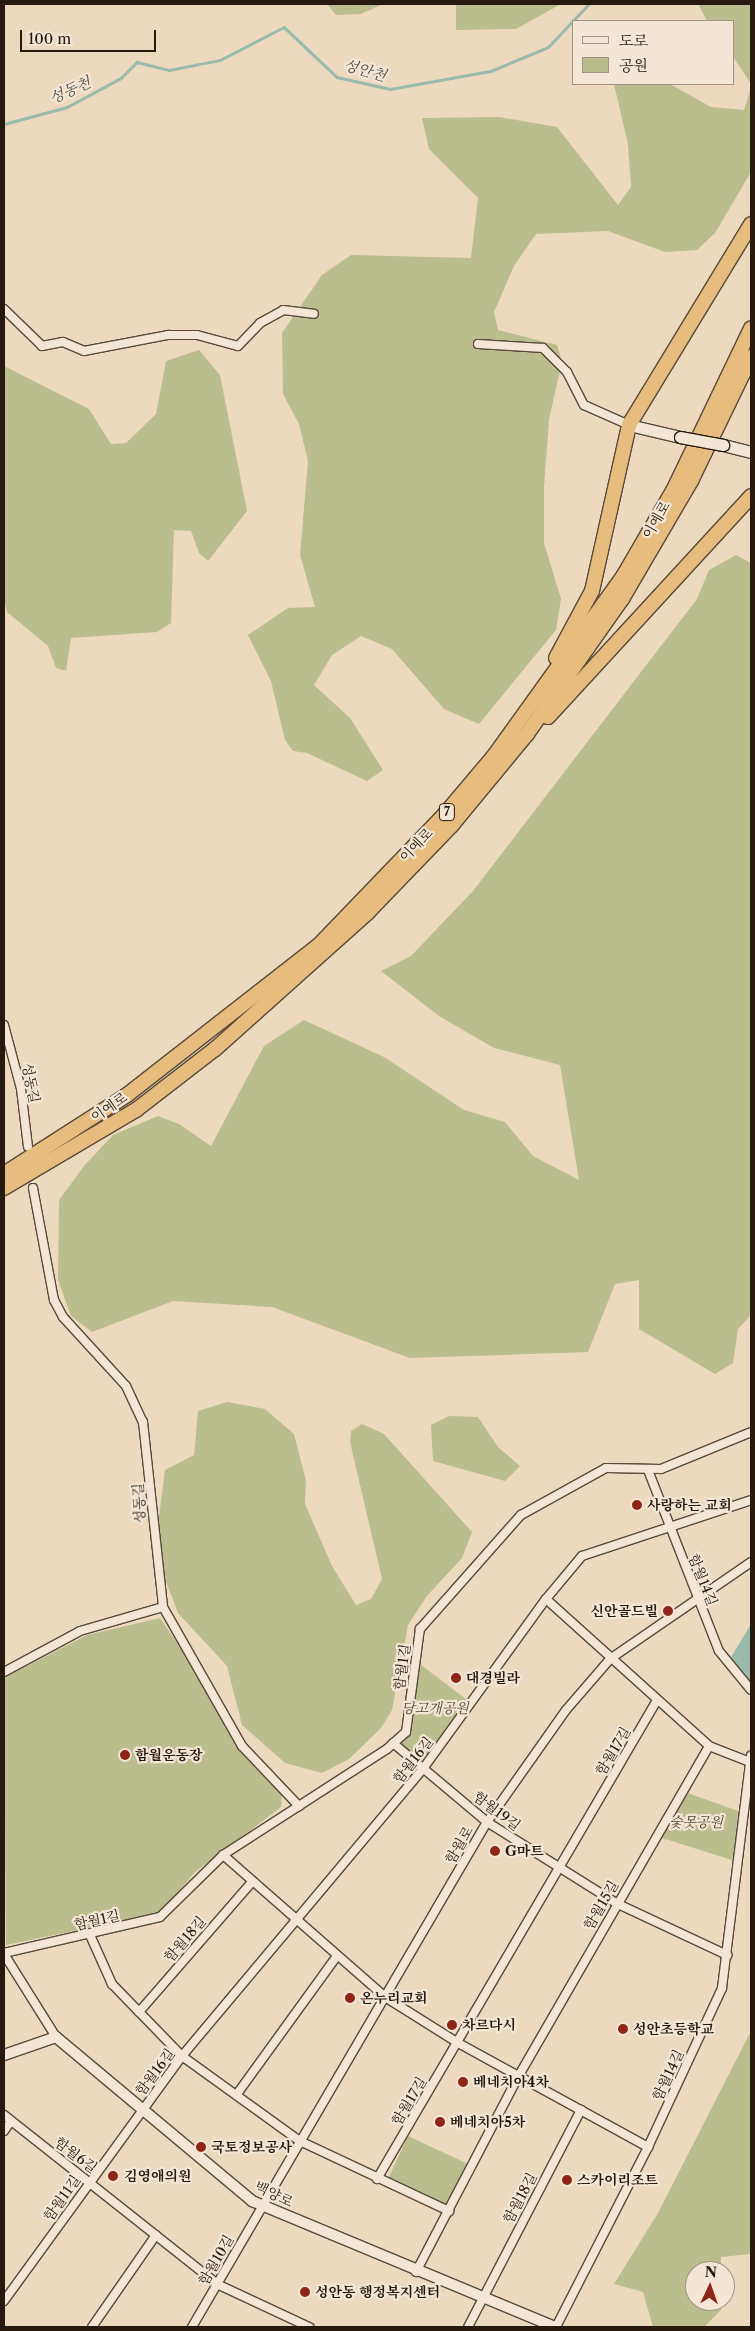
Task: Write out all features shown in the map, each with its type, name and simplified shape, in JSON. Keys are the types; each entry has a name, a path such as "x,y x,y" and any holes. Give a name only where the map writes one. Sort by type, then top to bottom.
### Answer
{"highway":[{"path":"497,761 563,647 592,591 629,425 751,224"},
{"name":"이예로","path":"4,1174 127,1095 319,945 497,761 624,575 674,489 751,328"},
{"name":"이예로","path":"4,1188 136,1110 283,993 368,912 497,761 622,599 696,472 751,357"},
{"path":"497,761 751,496"}],"main road":[{"path":"629,425 751,452"}],"street":[{"path":"4,309 42,346 63,342 84,351 168,335 197,335 238,346 260,323 283,310 314,314"},
{"path":"478,344 543,348 567,372 584,405 629,425"},
{"name":"성동길","path":"4,1025 21,1089 28,1147"},
{"name":"성동길","path":"33,1188 54,1300 63,1317 126,1386 144,1422 163,1607 242,1746 299,1806"},
{"name":"함월1길","path":"4,1953 90,1935 160,1917 223,1855 393,1743 406,1732 420,1629 522,1515 606,1468 661,1469 751,1432"},
{"name":"함월14길","path":"648,1470 668,1526 719,1651 751,1690"},
{"name":"함월16길","path":"142,2110 182,2056 425,1766 546,1600 591,1550 751,1500"},
{"name":"함월로","path":"262,2204 487,1822 566,1710 610,1659 697,1596 751,1562"},
{"path":"546,1600 656,1702 709,1746 751,1759"},
{"path":"4,1672 80,1631 163,1607"},
{"name":"함월17길","path":"376,2179 458,2044 558,1867 656,1702"},
{"name":"함월19길","path":"393,1743 425,1766 487,1822 558,1867 616,1903 728,1954"},
{"name":"함월15길","path":"416,2272 518,2077 616,1903 709,1746"},
{"name":"함월14길","path":"556,2327 648,2147 722,1988 728,1954 751,1759"},
{"path":"223,1855 251,1883 385,1997 458,2044 648,2147"},
{"name":"함월18길","path":"139,2012 251,1883"},
{"path":"90,1935 112,1984 182,2056 300,2141 376,2179 449,2211"},
{"name":"백양로","path":"4,1953 56,2037 252,2201 416,2272 556,2327"},
{"path":"237,2094 336,1957"},
{"path":"4,2055 56,2037"},
{"name":"함월11길","path":"4,2300 89,2180 142,2110"},
{"name":"함월18길","path":"468,2327 480,2298 581,2110"},
{"name":"함월6길","path":"4,2115 89,2180 217,2284 304,2326"},
{"path":"4,2132 11,2121"},
{"name":"함월10길","path":"192,2327 262,2204"},
{"path":"92,2327 156,2235"}],"green space":[{"path":"327,4 383,4 361,14 336,15"},
{"path":"456,4 561,4 516,29 456,30"},
{"path":"698,4 751,4 751,84 735,60 735,20 706,20"},
{"path":"614,85 672,85 711,107 744,110 751,88 751,172 715,233 697,250 665,252 608,231 536,234 514,266 494,312 498,330 557,345 562,362 549,419 544,487 544,543 561,599 556,630 479,724 444,709 392,649 361,636 332,655 314,685 350,718 383,770 367,781 307,753 293,751 285,740 271,681 248,635 288,608 315,607 300,555 308,461 299,424 283,394 282,333 322,275 351,255 471,258 478,198 429,149 422,118 499,117 557,127 618,205 631,187 628,144"},
{"path":"199,350 220,375 247,511 208,561 199,553 191,531 174,530 171,623 157,632 71,638 66,671 56,668 48,646 7,612 4,599 4,366 89,409 111,444 126,443 156,414 166,361"},
{"path":"736,555 751,563 751,1315 738,1329 733,1363 715,1374 639,1329 639,1280 615,1284 588,1352 410,1358 272,1307 173,1301 92,1332 71,1316 58,1280 59,1200 84,1166 113,1135 158,1116 179,1124 211,1146 264,1046 304,1020 384,1057 464,1110 505,1122 533,1156 579,1180 560,1065 494,1048 439,1016 381,971 411,956 473,891 697,599 709,570"},
{"path":"227,1402 265,1409 294,1434 306,1481 305,1504 332,1566 356,1605 371,1599 382,1579 350,1442 351,1431 362,1424 384,1434 472,1532 462,1558 426,1597 408,1625 392,1710 381,1728 349,1759 322,1773 285,1763 242,1725 227,1666 178,1613 165,1579 156,1540 165,1470 194,1455 198,1411"},
{"path":"449,1416 478,1417 498,1447 520,1466 505,1481 433,1461 431,1425"},
{"path":"160,1618 282,1796 281,1807 195,1872 160,1913 6,1945 4,1678 87,1635"},
{"name":"당고개공원","path":"416,1661 471,1703 425,1766 395,1744 406,1732"},
{"name":"숯못공원","path":"682,1791 744,1813 738,1862 656,1836"},
{"path":"751,2031 751,2254 721,2257 721,2261 685,2261 685,2311 720,2311 704,2327 653,2327 643,2292 614,2284 658,2213"},
{"path":"408,2136 467,2163 447,2205 389,2178"}],"shaded area":[{"path":"751,1624 751,1682 730,1659"}],"waterway":[{"name":"성안천","path":"574,20 589,4"},
{"name":"성안천","path":"4,124 67,107 121,78 137,62 169,70 220,60 284,27 337,77 390,89 491,71 548,47 572,22"}],"place":[{"name":"사랑하는 교회","path":"637,1505"},
{"name":"신안골드빌","path":"668,1611"},
{"name":"대경빌라","path":"456,1678"},
{"name":"함월운동장","path":"125,1755"},
{"name":"G마트","path":"495,1851"},
{"name":"온누리교회","path":"350,1998"},
{"name":"차르다시","path":"452,2025"},
{"name":"성안초등학교","path":"623,2029"},
{"name":"베네치아4차","path":"463,2082"},
{"name":"베네치아5차","path":"440,2122"},
{"name":"국토정보공사","path":"201,2147"},
{"name":"김영애의원","path":"113,2176"},
{"name":"스카이리조트","path":"567,2180"},
{"name":"성안동 행정복지센터","path":"305,2292"}],"water label":[{"name":"성동천","path":"70,90"}]}
